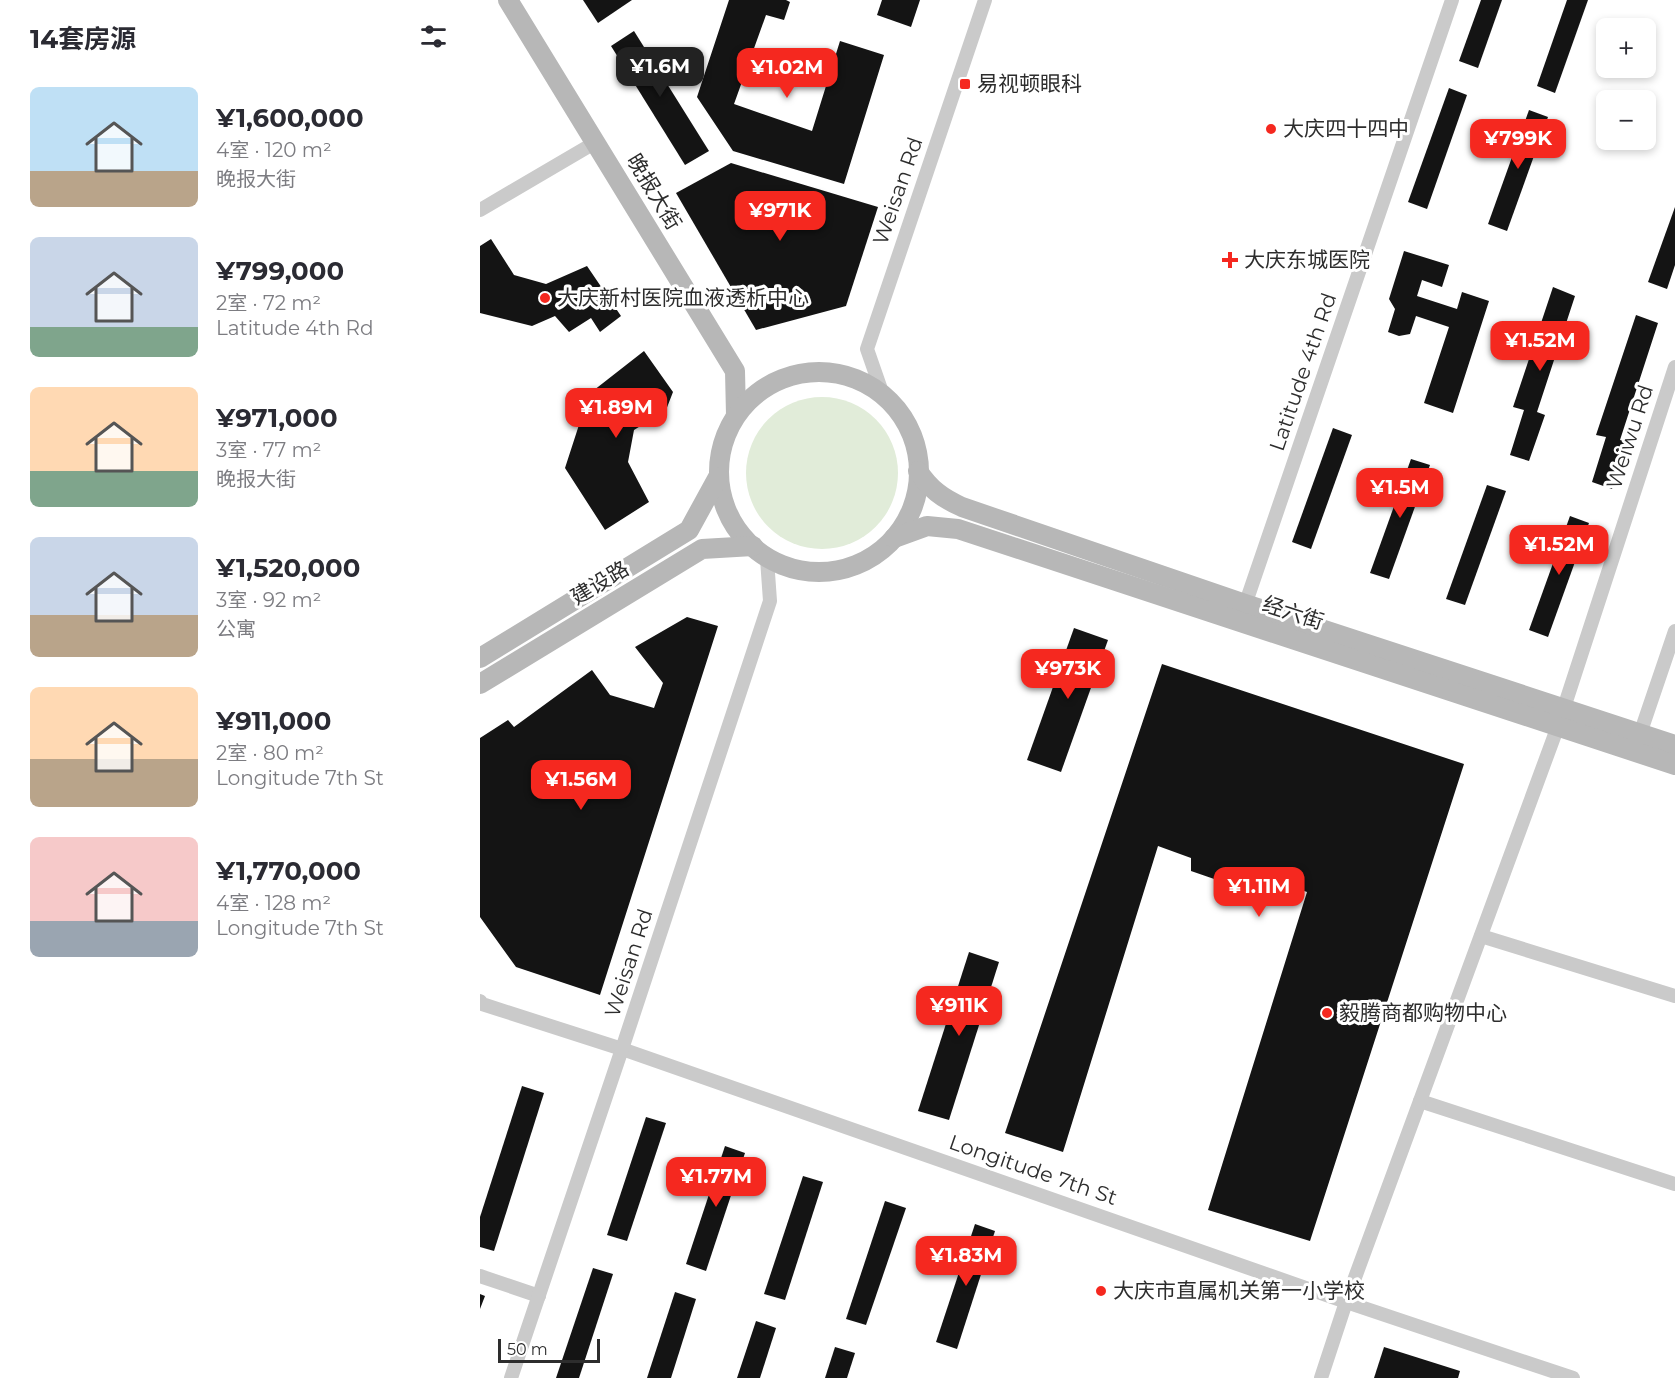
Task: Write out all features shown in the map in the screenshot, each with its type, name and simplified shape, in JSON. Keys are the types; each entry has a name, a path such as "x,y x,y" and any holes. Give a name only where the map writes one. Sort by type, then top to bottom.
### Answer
{"main road":[{"name":"晚报大街","path":"508,0 735,371 736,415"},
{"path":"822,372 854,378 883,395 905,420 917,451 918,471 918,484 909,517 890,544 862,563 830,572 797,571 760,553 742,538 725,509 718,477 722,445 736,415 759,392 789,376 811,373 822,372"},
{"name":"经六街","path":"918,471 934,491 962,507 1242,613"},
{"name":"建设路","path":"480,658 689,530 718,477"},
{"name":"经六街","path":"894,538 927,526 958,530 1242,613 1561,718 1675,765"},
{"name":"建设路","path":"480,684 702,549 760,553"},
{"name":"经六街","path":"1561,718 1640,734 1675,745"}],"street":[{"name":"Weisan Rd","path":"883,395 867,349 985,0"},
{"name":"Latitude 4th Rd","path":"1242,613 1452,0"},
{"path":"480,210 596,142"},
{"name":"Weiwu Rd","path":"1321,1378 1346,1302 1561,718 1675,367"},
{"name":"Weisan Rd","path":"512,1378 770,601 760,553"},
{"path":"1640,734 1675,630"},
{"path":"1481,936 1675,996"},
{"name":"Longitude 7th St","path":"480,1001 482,1004 622,1049 1346,1302 1573,1378"},
{"path":"1420,1101 1675,1184"},
{"path":"480,1276 539,1296"}],"green space":[{"path":"822,397 851,402 876,419 893,444 898,473 893,502 876,527 851,544 822,549 793,544 768,527 751,502 746,473 751,444 768,419 793,402"}],"building":[{"path":"583,0 632,0 598,23"},
{"path":"729,0 786,0 790,2 784,20 766,15 734,104 812,131 840,41 884,55 844,184 733,151 697,97"},
{"path":"882,0 920,0 911,27 877,15"},
{"path":"1481,0 1502,0 1478,68 1459,61"},
{"path":"1567,0 1588,0 1555,93 1537,86"},
{"path":"634,31 709,151 685,165 611,46"},
{"path":"1449,88 1467,95 1427,209 1408,202"},
{"path":"1529,110 1548,117 1507,231 1488,224"},
{"path":"731,163 878,207 846,306 756,330 676,193"},
{"path":"1675,207 1675,265 1667,289 1648,282"},
{"name":"大庆新村医院血液透析中心","path":"491,239 514,275 546,284 587,266 621,316 600,332 591,318 569,332 555,316 532,326 480,313 480,246"},
{"path":"1404,251 1449,265 1442,287 1422,280 1417,296 1457,309 1462,292 1489,301 1453,413 1424,403 1449,327 1416,316 1410,334 1399,336 1388,332 1395,309 1389,299"},
{"path":"1553,287 1575,296 1537,412 1545,415 1529,461 1510,455 1524,410 1513,407"},
{"path":"1636,315 1658,323 1620,440 1628,442 1612,489 1592,482 1606,437 1596,435"},
{"path":"644,351 673,392 666,410 634,430 628,462 649,502 605,530 565,468 589,394"},
{"path":"1333,428 1352,435 1311,549 1292,542"},
{"path":"1411,459 1430,465 1389,579 1370,573"},
{"path":"1487,485 1506,491 1465,605 1446,599"},
{"path":"1570,516 1589,523 1548,637 1529,630"},
{"path":"687,617 718,626 600,995 516,967 480,917 480,738 508,720 514,727 592,670 610,695 654,708 663,683 635,647"},
{"path":"1074,628 1108,640 1061,772 1027,760"},
{"name":"毅腾商都购物中心","path":"1162,664 1464,764 1310,1241 1208,1210 1307,892 1261,875 1257,888 1249,891 1191,871 1191,858 1158,846 1063,1152 1005,1133"},
{"path":"969,952 999,962 949,1120 918,1111"},
{"path":"522,1086 544,1093 494,1251 480,1247 480,1217"},
{"path":"646,1117 666,1123 627,1241 607,1235"},
{"path":"725,1146 745,1153 706,1271 686,1264"},
{"path":"803,1176 823,1182 785,1300 764,1294"},
{"path":"885,1201 906,1208 866,1325 846,1319"},
{"path":"975,1224 995,1231 957,1349 936,1342"},
{"path":"593,1268 613,1274 579,1378 556,1378"},
{"path":"675,1292 696,1299 671,1378 647,1378"},
{"path":"480,1294 485,1296 480,1309"},
{"path":"756,1321 776,1328 760,1378 737,1378"},
{"path":"835,1347 855,1353 847,1378 825,1378"},
{"path":"1384,1347 1460,1371 1458,1378 1374,1378"}],"place":[{"name":"易视顿眼科","path":"965,84"},
{"name":"大庆四十四中","path":"1271,129"},
{"name":"大庆东城医院","path":"1230,260"},
{"name":"大庆新村医院血液透析中心","path":"545,298"},
{"name":"毅腾商都购物中心","path":"1327,1013"},
{"name":"大庆市直属机关第一小学校","path":"1101,1291"}]}
